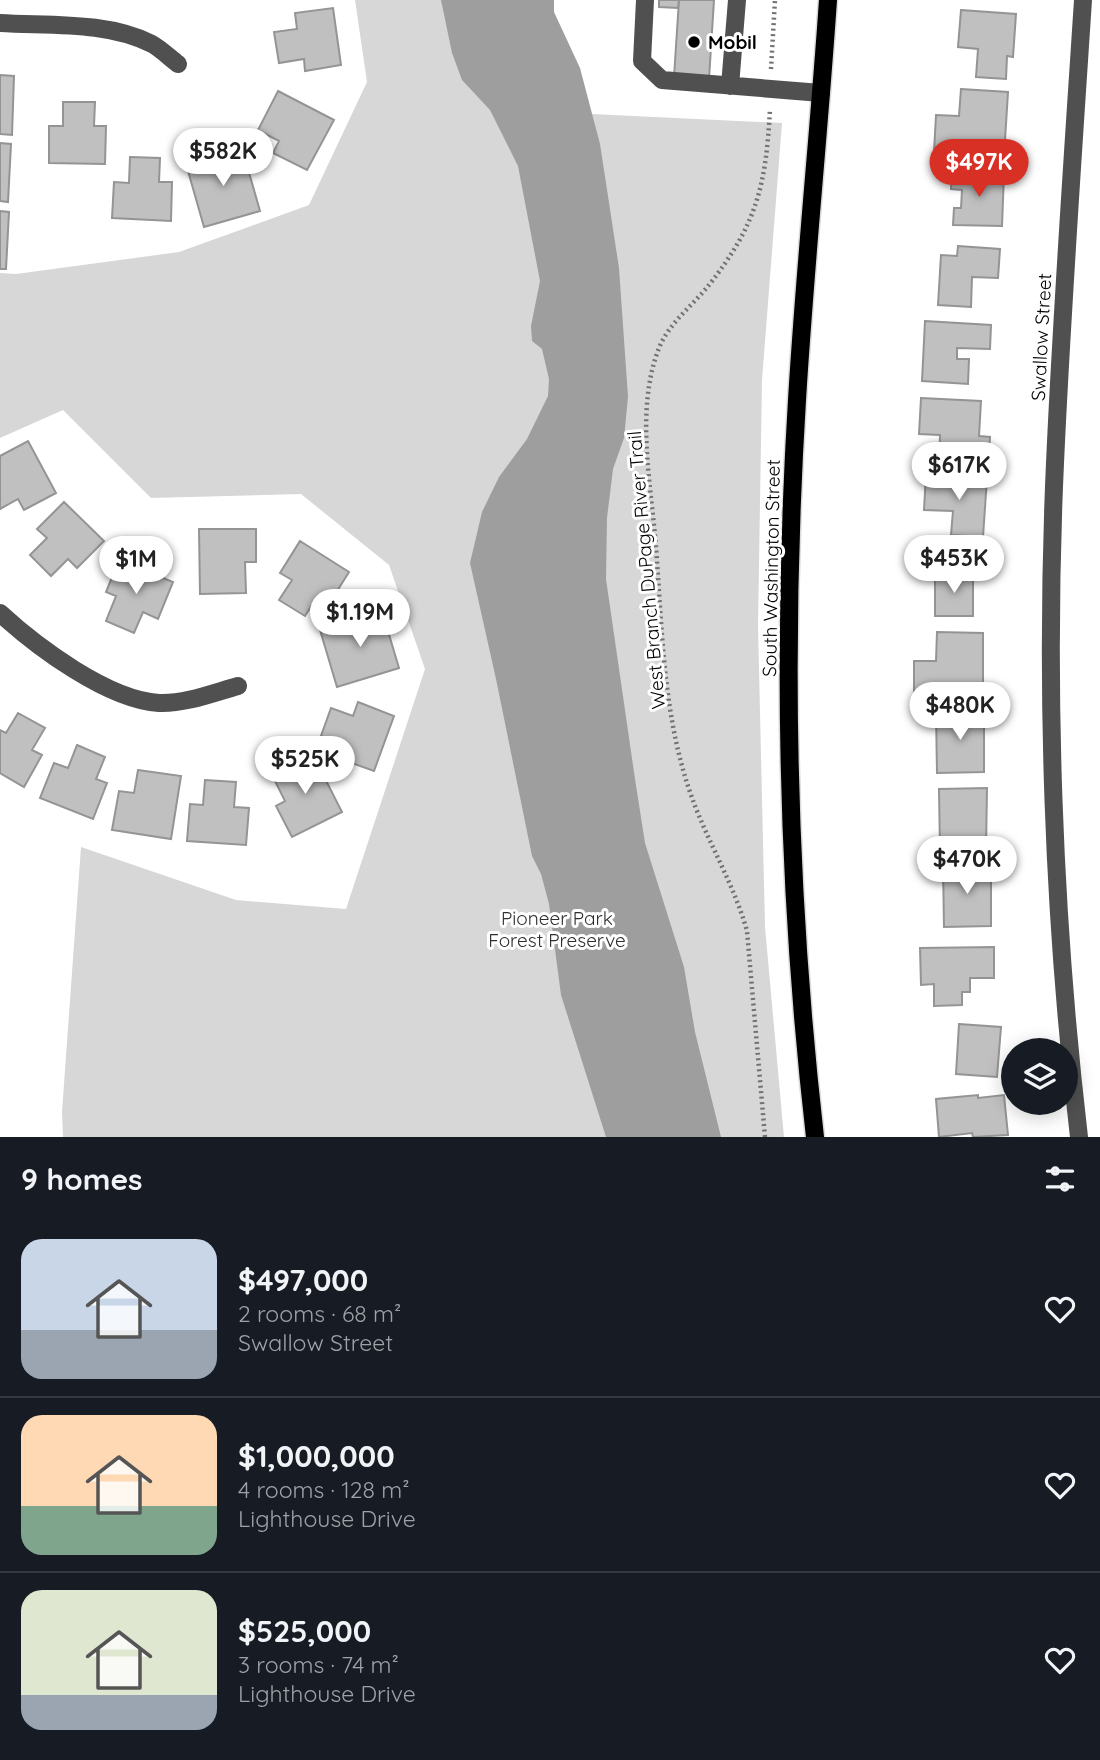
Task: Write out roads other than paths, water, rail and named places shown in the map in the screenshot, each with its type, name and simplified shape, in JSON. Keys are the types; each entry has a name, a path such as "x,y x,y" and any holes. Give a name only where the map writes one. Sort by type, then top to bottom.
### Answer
{"main road":[{"name":"South Washington Street","path":"816,1137 803,1014 795,881 790,644 797,400 828,0"}],"street":[{"path":"645,0 642,61 662,80 821,93"},
{"path":"730,86 737,0"},
{"name":"Swallow Street","path":"1079,1137 1060,929 1052,610 1055,465 1083,0"},
{"path":"0,23 83,28 133,36 155,46 178,64"},
{"path":"0,614 66,665 142,701 182,701 238,686"}],"place":[{"name":"Mobil","path":"694,42"}],"park label":[{"name":"Pioneer Park Forest Preserve","path":"557,929"}]}
